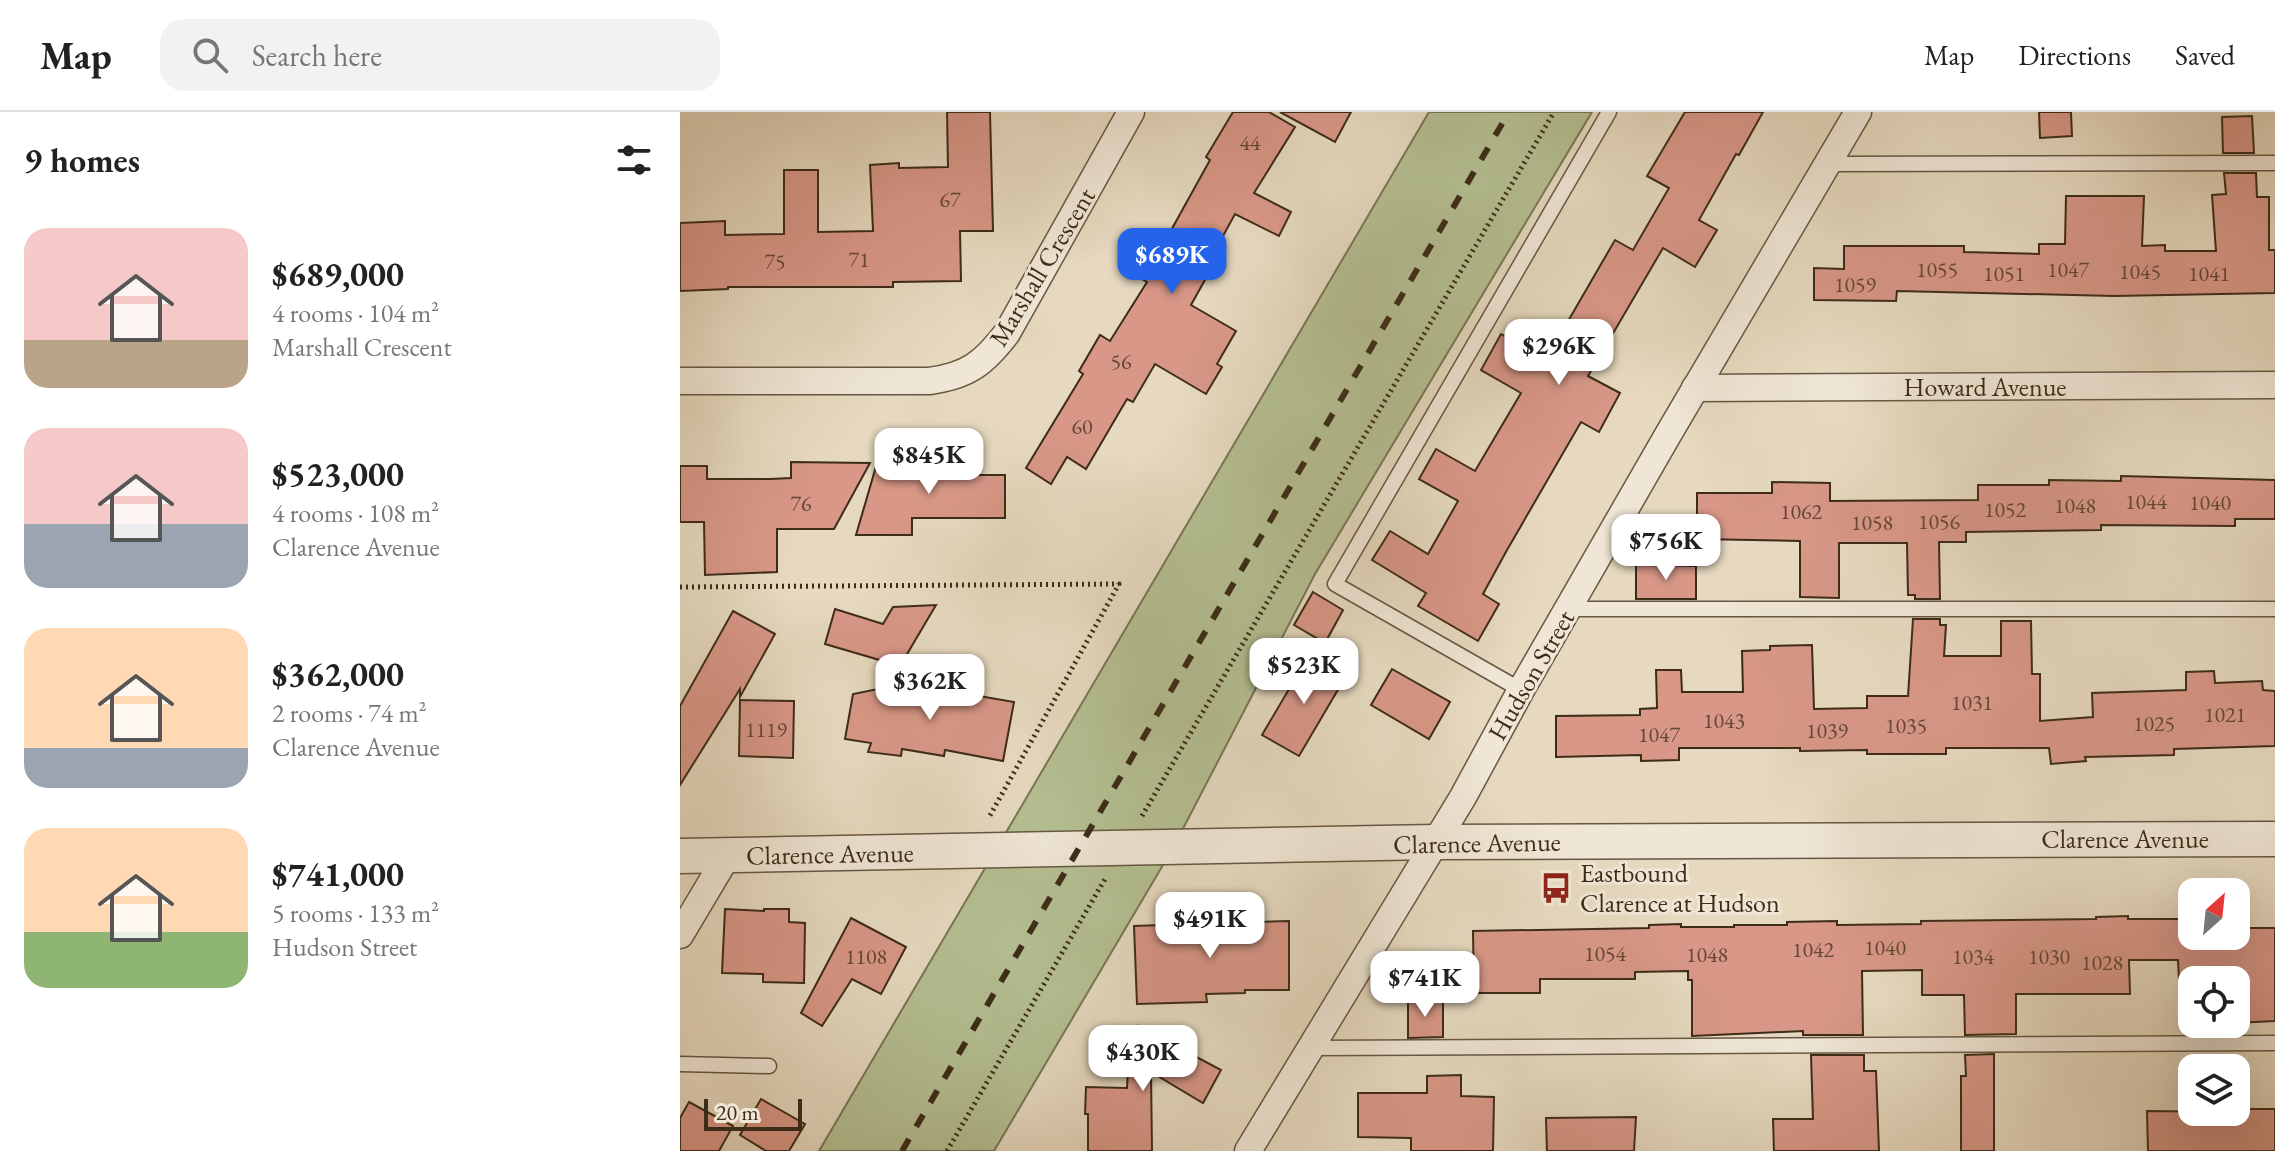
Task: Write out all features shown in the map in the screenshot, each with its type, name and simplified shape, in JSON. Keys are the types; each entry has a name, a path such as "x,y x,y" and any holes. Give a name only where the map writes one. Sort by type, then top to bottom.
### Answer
{"street":[{"name":"Marshall Crescent","path":"680,381 929,381 948,379 979,365 1007,333 1131,112"},
{"name":"Hudson Street","path":"1248,1151 1463,797 1695,388 1858,112"},
{"name":"Howard Avenue","path":"1695,388 2275,385"},
{"name":"Clarence Avenue","path":"680,856 1435,842 2275,839"},
{"path":"680,935 727,856"}],"lane":[{"path":"1521,690 1335,584 1609,112"},
{"path":"1827,164 2275,163"},
{"path":"1568,609 2275,609"},
{"path":"1312,1048 2275,1043"},
{"path":"680,1064 769,1066"}],"path":[{"path":"947,1151 1554,112"},
{"path":"680,587 1119,584 970,852"}],"green space":[{"path":"1429,112 1592,112 1315,574 1173,848 994,1151 819,1151"}],"building":[{"path":"947,112 990,112 993,231 960,231 961,281 893,282 893,287 728,287 680,291 680,223 725,221 725,235 784,234 784,170 818,170 818,232 873,231 870,165 899,163 899,168 948,167"},
{"path":"1233,112 1269,112 1295,127 1254,193 1291,212 1279,236 1235,214 1206,267 1211,269 1191,305 1236,331 1217,364 1222,367 1206,394 1155,364 1133,402 1127,399 1086,469 1067,457 1051,484 1026,468 1083,374 1079,371 1100,335 1110,341 1147,282 1135,275 1156,238 1164,243 1210,160 1206,157"},
{"path":"1280,112 1351,112 1335,142"},
{"path":"1685,112 1763,112 1699,220 1717,230 1695,267 1663,248 1588,376 1620,393 1599,432 1581,422 1507,550 1483,594 1499,604 1478,641 1418,606 1426,593 1372,560 1390,531 1428,554 1458,501 1419,479 1436,449 1475,471 1521,393 1481,370 1501,334 1541,357 1544,351 1549,354 1615,240 1633,250 1669,188 1647,176"},
{"path":"2039,112 2071,112 2072,136 2040,138"},
{"path":"2252,116 2254,153 2223,153 2222,117"},
{"path":"2224,173 2256,173 2257,197 2269,197 2269,250 2275,250 2275,293 2114,296 1897,291 1896,301 1814,300 1814,268 1844,269 1844,246 1964,246 1964,252 2039,254 2039,244 2065,244 2066,196 2144,196 2142,246 2165,245 2165,251 2216,251 2212,195 2226,194"},
{"path":"935,460 978,460 978,475 1005,475 1005,518 912,518 912,535 856,535 877,463 935,464"},
{"path":"791,462 870,463 834,529 777,529 777,572 705,575 704,522 680,522 680,466 707,466 707,479 770,479 791,478"},
{"path":"2121,476 2275,480 2275,519 2235,519 2235,526 2101,525 2101,530 1966,532 1966,542 1939,542 1940,599 1915,599 1915,595 1908,595 1907,543 1839,543 1839,598 1800,597 1800,541 1697,539 1697,493 1772,493 1772,482 1830,483 1830,501 1978,500 1978,485 2049,485 2049,480 2121,481"},
{"path":"1636,565 1696,566 1696,599 1636,599"},
{"path":"1313,592 1343,610 1325,643 1294,625"},
{"path":"936,605 900,666 825,644 835,609 883,624 893,607"},
{"path":"733,611 775,634 740,697 740,689 680,785 680,706"},
{"path":"1913,619 1940,619 1940,625 1946,625 1944,656 2001,656 2001,621 2031,621 2032,674 2040,674 2040,721 2093,717 2092,693 2186,690 2186,672 2214,671 2215,683 2262,681 2263,690 2275,691 2275,746 2174,749 2174,755 2085,757 2086,761 2051,764 2049,748 1946,748 1946,754 1867,754 1867,750 1679,748 1679,760 1641,761 1641,755 1556,757 1556,716 1640,715 1640,709 1657,708 1656,670 1681,670 1682,692 1743,692 1742,651 1770,650 1770,646 1812,645 1814,709 1867,708 1867,696 1908,696"},
{"path":"1309,655 1346,676 1299,756 1262,735"},
{"path":"1392,669 1450,702 1429,739 1371,705"},
{"path":"893,686 1014,702 1003,761 945,750 944,756 902,749 901,756 868,752 871,743 845,739 853,694"},
{"path":"740,700 794,701 793,758 739,756"},
{"path":"725,909 789,909 789,922 805,923 804,983 763,982 763,974 722,973"},
{"path":"2096,917 2178,919 2178,950 2250,950 2250,928 2275,928 2275,1021 2250,1022 2250,966 2178,966 2178,960 2129,960 2130,994 2016,994 2016,1034 1965,1035 1964,995 1922,995 1922,970 1862,971 1863,1035 1803,1035 1803,1031 1692,1036 1692,980 1688,980 1688,971 1635,972 1635,979 1540,979 1540,993 1474,993 1473,931 1649,928 1649,925 1681,924 1681,927 1734,927 1837,921 1837,925 1921,924 1921,921"},
{"path":"851,918 906,947 881,994 852,979 822,1026 801,1013"},
{"path":"1289,921 1289,990 1206,994 1207,1002 1137,1004 1134,926"},
{"path":"1408,1000 1443,1000 1443,1037 1408,1038"},
{"path":"1138,1026 1221,1070 1203,1103 1151,1072 1152,1151 1088,1151 1086,1087 1127,1088 1130,1032 1138,1032"},
{"path":"1994,1054 1994,1151 1961,1151 1961,1076 1966,1076 1965,1055"},
{"path":"1811,1055 1864,1055 1864,1071 1876,1071 1879,1151 1774,1151 1773,1119 1813,1119"},
{"path":"1461,1075 1461,1096 1494,1097 1493,1151 1411,1151 1411,1138 1358,1137 1358,1093 1427,1093 1427,1076"},
{"path":"761,1099 805,1124 789,1151 766,1151 740,1135"},
{"path":"689,1102 733,1126 719,1151 680,1151 680,1118"},
{"path":"2250,1109 2275,1109 2275,1151 2148,1151 2147,1111 2178,1111 2178,1126 2250,1126"},
{"path":"1636,1117 1634,1151 1547,1151 1546,1118"}],"railway":[{"path":"902,1151 1509,112"}],"place":[{"name":"Eastbound Clarence at Hudson","path":"1556,888"}]}
